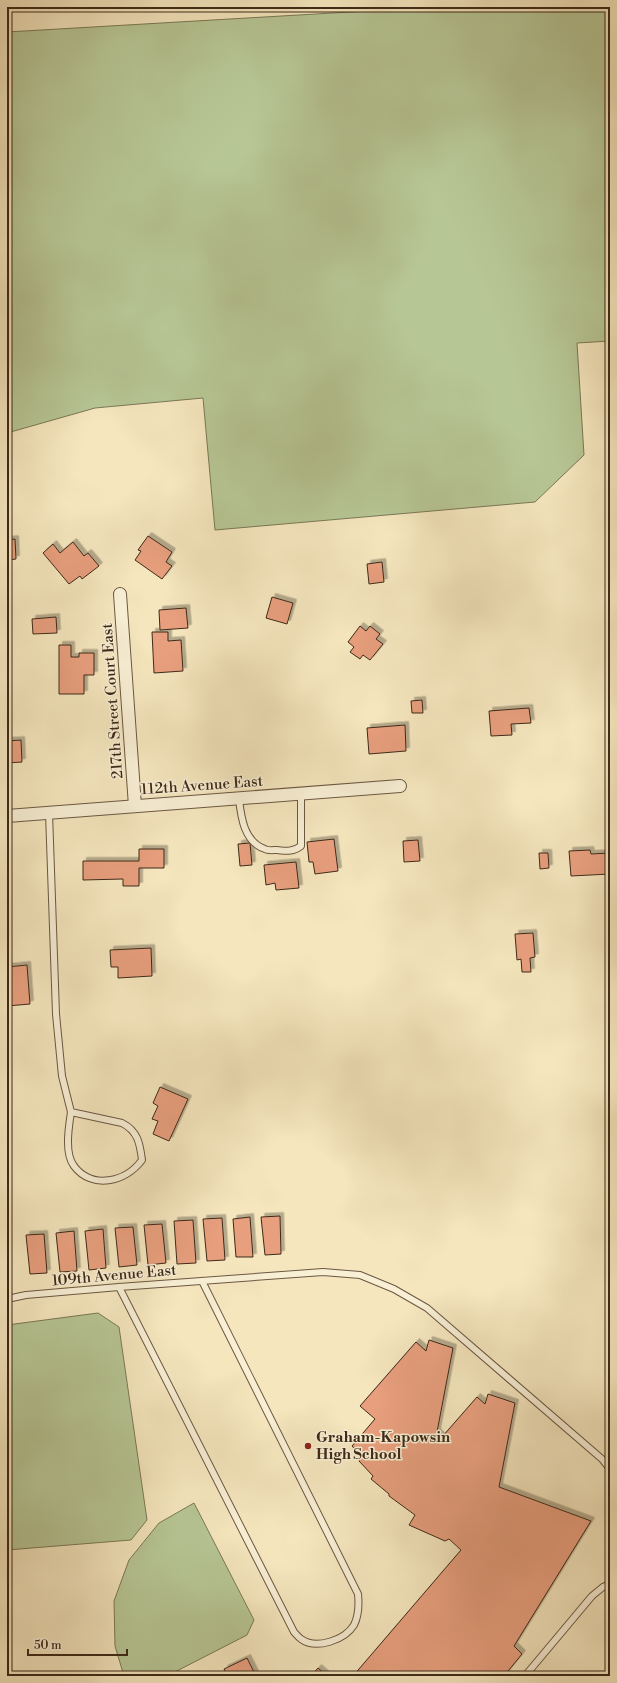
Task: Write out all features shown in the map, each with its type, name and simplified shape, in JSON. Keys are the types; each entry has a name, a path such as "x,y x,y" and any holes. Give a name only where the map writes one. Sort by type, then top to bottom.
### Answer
{"street":[{"name":"217th Street Court East","path":"120,594 135,806"},
{"name":"112th Avenue East","path":"7,816 400,786"}],"lane":[{"path":"239,799 242,821 254,842 265,849 289,851 295,850 301,846 301,794"},
{"path":"49,813 56,1014 62,1076 72,1112 68,1131 68,1147 73,1165 86,1177 104,1182 121,1176 136,1168 142,1160 140,1143 130,1126 72,1112"},
{"name":"109th Avenue East","path":"7,1299 26,1295 119,1287 323,1272 360,1276 394,1289 427,1308 602,1459 610,1469"},
{"path":"119,1287 294,1632 302,1640 314,1643 338,1639 348,1632 358,1616 358,1594 202,1281"},
{"path":"525,1676 592,1596 603,1587 610,1584"}],"green space":[{"path":"436,7 610,7 610,341 577,343 584,455 535,502 215,530 203,398 95,408 7,433 7,32"},
{"path":"98,1313 119,1327 147,1520 131,1540 7,1550 7,1325"},
{"path":"194,1503 254,1620 247,1635 167,1676 124,1676 115,1646 114,1601 129,1560 159,1523"}],"building":[{"path":"148,536 172,552 166,562 172,566 162,579 135,560 141,551 138,550"},
{"path":"15,539 16,559 7,560 7,540"},
{"path":"73,542 84,556 88,553 99,566 82,579 80,576 69,584 43,553 53,544 60,553"},
{"path":"382,562 384,582 369,584 367,564"},
{"path":"272,597 293,603 287,624 266,618"},
{"path":"186,608 188,628 160,630 159,610"},
{"path":"56,617 57,633 33,634 32,619"},
{"path":"360,626 366,631 370,626 380,634 376,639 383,644 370,660 363,655 360,659 350,652 354,647 348,642"},
{"path":"152,632 168,632 168,641 181,640 183,671 154,673"},
{"path":"59,645 71,645 71,657 79,657 79,653 94,653 94,675 84,675 84,694 59,694"},
{"path":"422,700 423,713 412,713 411,701"},
{"path":"529,708 531,723 511,724 512,735 491,736 489,711"},
{"path":"405,725 406,751 369,754 367,728"},
{"path":"21,740 22,762 7,763 7,741"},
{"path":"334,839 338,871 315,874 313,862 309,862 307,842"},
{"path":"418,840 420,861 404,862 403,841"},
{"path":"250,843 252,865 240,866 238,844"},
{"path":"139,849 164,849 164,868 139,868 139,886 123,886 123,879 83,880 83,861 139,861"},
{"path":"590,850 591,854 610,853 610,874 571,876 569,851"},
{"path":"539,853 548,853 549,868 540,869"},
{"path":"296,862 299,888 276,890 275,883 266,885 264,865"},
{"path":"533,933 535,957 530,958 531,972 522,972 521,959 517,960 515,934"},
{"path":"151,948 152,976 118,978 118,967 111,967 110,950"},
{"path":"27,965 30,1004 7,1006 7,967"},
{"path":"160,1087 188,1099 169,1141 153,1134 158,1121 152,1119 158,1106 153,1103"},
{"path":"280,1216 281,1254 265,1255 261,1217"},
{"path":"250,1217 253,1257 236,1257 233,1219"},
{"path":"222,1218 225,1260 207,1261 203,1219"},
{"path":"193,1220 196,1263 177,1264 174,1221"},
{"path":"162,1224 166,1263 148,1265 144,1225"},
{"path":"133,1227 137,1265 119,1267 115,1228"},
{"path":"103,1229 106,1268 89,1270 85,1231"},
{"path":"74,1231 77,1271 60,1272 56,1233"},
{"path":"44,1234 47,1273 30,1274 26,1235"},
{"path":"429,1340 453,1348 437,1432 442,1437 477,1397 485,1404 488,1394 515,1403 499,1487 591,1521 514,1646 522,1654 504,1676 353,1676 461,1550 449,1539 445,1541 409,1525 415,1515 389,1496 389,1494 371,1479 373,1476 359,1461 362,1457 352,1446 375,1419 360,1406 416,1342 426,1351"},
{"path":"247,1658 256,1676 227,1676 224,1669"},
{"path":"318,1668 327,1676 311,1676"}],"place":[{"name":"Graham-Kapowsin High School","path":"308,1446"}]}
